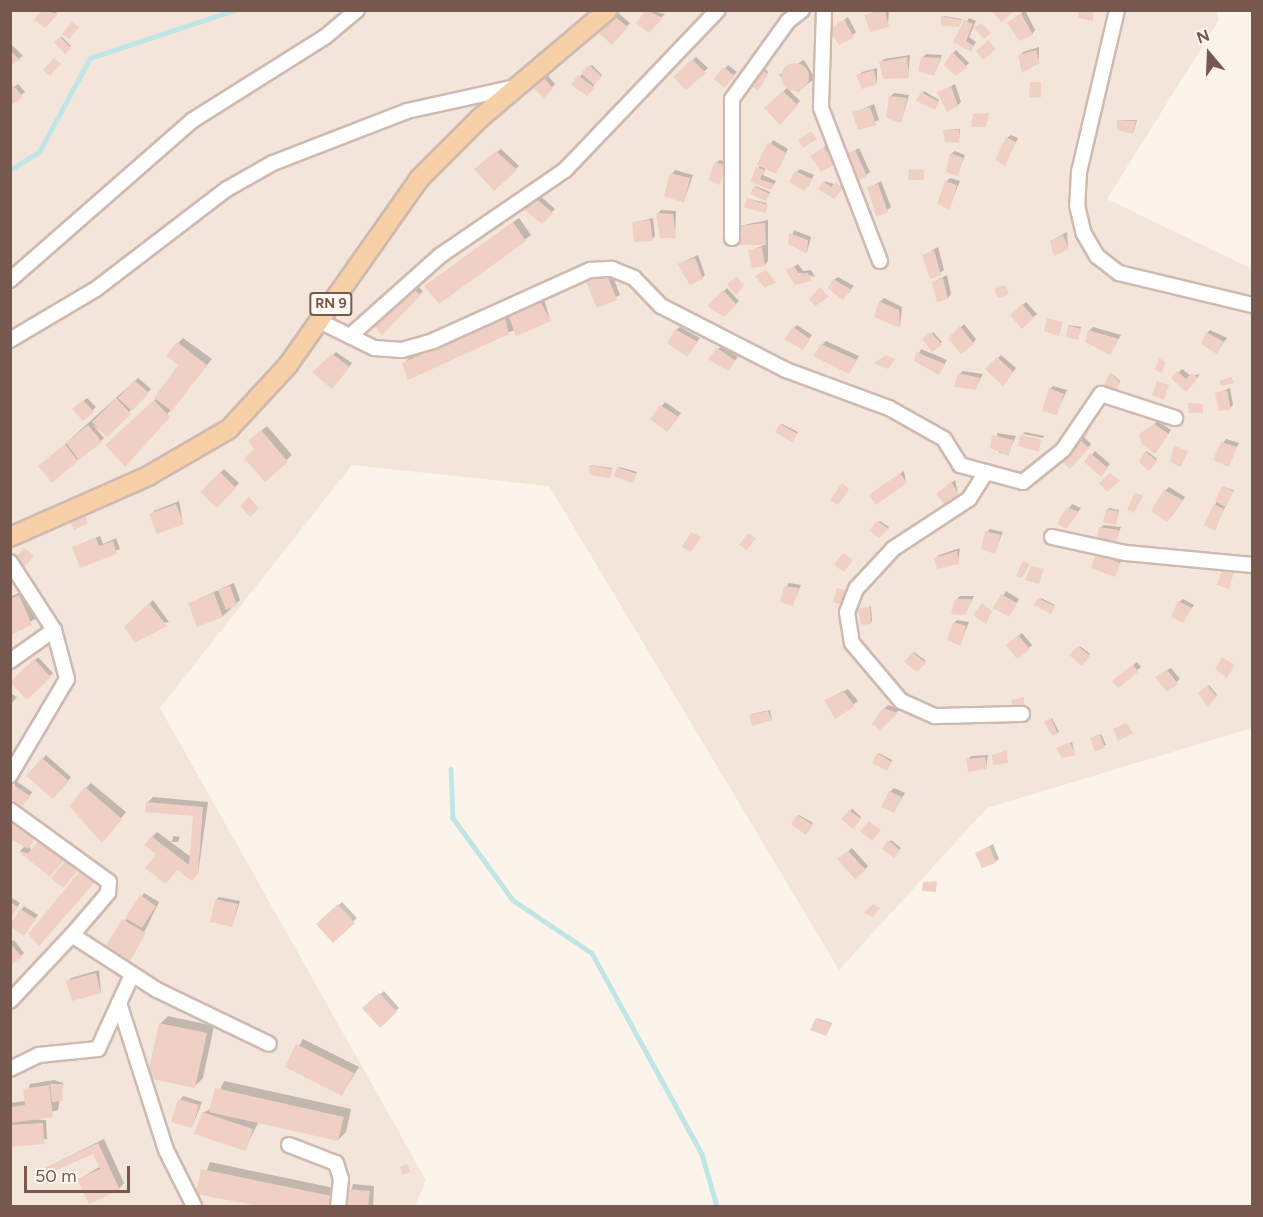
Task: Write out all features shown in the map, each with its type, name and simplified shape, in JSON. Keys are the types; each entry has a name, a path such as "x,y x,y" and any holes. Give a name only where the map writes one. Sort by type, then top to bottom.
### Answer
{"main road":[{"name":"RN 9","path":"10,537 157,471 229,429 319,321 419,179 516,87 608,10"}],"street":[{"path":"10,280 193,120 326,38 357,10"},
{"path":"350,336 432,262 565,170 718,10"},
{"path":"732,238 732,99 788,21 802,10"},
{"path":"824,10 821,108 880,261"},
{"path":"1117,10 1078,172 1077,205 1083,232 1098,256 1119,273 1252,306"},
{"path":"10,340 96,289 227,189 273,163 407,111 516,87"},
{"path":"319,321 374,348 402,350 433,341 590,270 612,268 634,278 661,306 786,370 889,408 944,439 960,465 1023,482 1063,450 1101,394 1175,418"},
{"path":"986,472 969,499 893,549 856,589 847,612 852,643 901,701 935,716 1022,714"},
{"path":"1053,537 1126,553 1252,565"},
{"path":"10,562 54,630 67,679 10,775"},
{"path":"10,661 54,630"},
{"path":"10,810 109,882 108,893 10,1001"},
{"path":"72,935 132,975 269,1044"},
{"path":"10,1069 39,1054 98,1050 132,975"},
{"path":"119,1003 166,1150 194,1206"},
{"path":"289,1145 336,1162 341,1179 338,1206"}],"shaded area":[{"path":"10,11 1217,11 1219,20 1107,199 1252,269 1252,728 987,808 839,970 549,486 352,465 160,708 426,1180 415,1206 11,1206"}],"building":[{"path":"42,10 58,14 45,28 34,20"},
{"path":"646,10 663,18 649,33 636,23"},
{"path":"885,10 889,27 870,32 864,15"},
{"path":"991,10 1016,10 1001,22"},
{"path":"1078,10 1093,10 1093,21 1078,18"},
{"path":"1021,13 1033,35 1019,41 1007,23"},
{"path":"612,14 628,27 612,45 595,30"},
{"path":"941,16 962,20 959,27 941,26"},
{"path":"844,19 854,37 839,45 829,30"},
{"path":"964,20 973,24 966,41 974,46 971,52 953,42"},
{"path":"72,22 79,27 69,39 62,34"},
{"path":"981,23 991,33 984,39 974,28"},
{"path":"60,37 71,48 65,54 54,42"},
{"path":"988,40 996,49 983,60 976,51"},
{"path":"10,50 20,60 10,66"},
{"path":"1036,50 1040,63 1022,73 1018,55"},
{"path":"952,52 967,67 956,76 944,65"},
{"path":"907,57 909,78 883,79 879,62"},
{"path":"921,57 940,58 934,76 918,71"},
{"path":"54,58 61,64 50,76 43,70"},
{"path":"692,59 706,73 686,90 673,77"},
{"path":"795,63 805,67 809,77 805,87 795,91 785,87 781,77 785,67"},
{"path":"589,65 602,77 594,85 581,73"},
{"path":"723,67 735,76 724,88 714,79"},
{"path":"761,69 768,74 758,91 749,83"},
{"path":"874,70 877,84 862,89 856,75"},
{"path":"541,74 553,89 544,98 530,85"},
{"path":"578,75 595,88 587,96 571,85"},
{"path":"1030,82 1041,82 1041,97 1029,98"},
{"path":"13,85 23,97 10,106 10,88"},
{"path":"951,86 958,106 947,112 937,92"},
{"path":"783,91 798,105 780,125 764,108"},
{"path":"921,92 939,102 935,110 916,101"},
{"path":"889,96 907,98 901,123 886,118"},
{"path":"870,107 876,125 858,130 852,112"},
{"path":"989,113 986,127 971,127 973,114"},
{"path":"1117,120 1136,121 1133,134 1117,130"},
{"path":"943,130 959,130 959,143 945,142"},
{"path":"811,131 817,139 803,148 798,140"},
{"path":"1006,137 1016,142 1005,166 995,160"},
{"path":"768,142 786,153 776,174 757,165"},
{"path":"824,147 835,164 821,172 810,156"},
{"path":"855,150 867,176 855,182 843,155"},
{"path":"496,151 517,170 494,191 474,169"},
{"path":"950,153 963,158 958,176 946,172"},
{"path":"715,162 725,165 720,185 708,180"},
{"path":"756,167 765,170 760,179 774,184 771,190 750,182"},
{"path":"909,169 924,170 924,180 908,180"},
{"path":"795,171 812,179 804,191 789,182"},
{"path":"670,173 690,178 684,203 664,196"},
{"path":"823,181 831,187 836,182 842,189 834,199 818,189"},
{"path":"945,181 957,185 950,210 937,204"},
{"path":"878,184 888,212 876,217 867,187"},
{"path":"754,186 770,194 766,201 750,194"},
{"path":"534,197 553,213 542,224 523,209"},
{"path":"747,198 768,205 765,213 744,207"},
{"path":"656,213 673,214 676,238 660,238"},
{"path":"650,220 653,241 634,242 632,222"},
{"path":"513,222 526,241 439,304 424,286"},
{"path":"765,223 766,245 738,245 738,226"},
{"path":"789,233 808,240 807,254 788,244"},
{"path":"1063,235 1069,249 1054,256 1050,241"},
{"path":"762,247 765,266 752,268 748,250"},
{"path":"934,250 941,275 930,279 922,255"},
{"path":"695,258 703,279 690,285 677,264"},
{"path":"794,266 799,274 808,273 812,281 795,285 786,270"},
{"path":"766,270 776,282 765,288 755,276"},
{"path":"606,272 617,300 597,308 583,275"},
{"path":"737,276 744,286 736,295 727,284"},
{"path":"943,278 948,299 937,302 932,282"},
{"path":"833,279 852,290 842,300 828,288"},
{"path":"408,285 421,295 382,335 370,322"},
{"path":"1005,285 1009,294 998,298 994,289"},
{"path":"820,287 829,297 815,306 809,299"},
{"path":"723,290 737,305 724,317 707,306"},
{"path":"540,301 551,321 516,336 508,315"},
{"path":"879,301 899,310 900,328 874,317"},
{"path":"1022,304 1034,318 1022,329 1010,315"},
{"path":"505,316 509,334 408,380 402,363"},
{"path":"1047,318 1063,322 1059,336 1044,331"},
{"path":"1068,325 1081,329 1078,340 1066,337"},
{"path":"960,326 974,344 961,354 948,338"},
{"path":"793,327 810,339 803,350 784,339"},
{"path":"675,329 698,342 687,357 667,343"},
{"path":"1088,330 1119,339 1110,355 1085,342"},
{"path":"931,332 942,345 932,352 922,339"},
{"path":"1206,332 1224,342 1217,354 1201,344"},
{"path":"177,342 207,365 172,411 154,398 178,365 166,356"},
{"path":"821,344 857,360 849,374 813,356"},
{"path":"717,348 736,361 728,371 708,359"},
{"path":"916,352 945,364 939,375 914,361"},
{"path":"332,354 350,367 332,389 312,372"},
{"path":"886,355 895,359 888,369 874,363"},
{"path":"997,357 1013,372 1003,386 985,369"},
{"path":"1159,358 1166,362 1162,373 1155,370"},
{"path":"1177,371 1186,379 1192,373 1198,378 1186,392 1171,378"},
{"path":"1110,372 1120,383 1116,390 1104,384"},
{"path":"958,373 980,378 976,390 954,387"},
{"path":"1231,377 1235,383 1221,386 1219,381"},
{"path":"134,380 149,393 132,411 118,398"},
{"path":"1157,381 1169,385 1164,400 1152,395"},
{"path":"1049,388 1064,394 1057,415 1042,411"},
{"path":"1227,390 1231,410 1219,411 1215,393"},
{"path":"116,398 131,414 107,437 92,422"},
{"path":"83,400 94,412 83,421 72,409"},
{"path":"154,400 170,417 125,467 105,445"},
{"path":"1188,403 1203,404 1203,413 1189,413"},
{"path":"660,405 679,417 667,432 650,419"},
{"path":"1085,421 1092,425 1086,437 1078,432"},
{"path":"780,424 798,434 792,442 775,432"},
{"path":"1154,424 1169,434 1155,454 1142,444 1139,434"},
{"path":"88,425 102,442 79,460 66,443"},
{"path":"261,430 288,462 265,482 244,458 254,449 248,441"},
{"path":"992,435 1013,440 1009,456 990,448"},
{"path":"1020,435 1041,439 1039,452 1018,446"},
{"path":"1077,437 1089,448 1070,469 1058,458"},
{"path":"1221,442 1237,447 1229,467 1213,460"},
{"path":"65,444 78,461 52,483 38,466"},
{"path":"1174,446 1188,451 1181,467 1170,462"},
{"path":"1145,451 1157,461 1149,471 1139,462"},
{"path":"1090,453 1108,468 1101,477 1084,462"},
{"path":"589,465 612,469 610,478 590,475"},
{"path":"617,467 637,474 632,483 614,476"},
{"path":"220,472 236,488 217,508 200,492"},
{"path":"900,473 907,483 876,505 869,495"},
{"path":"1110,473 1120,481 1107,492 1099,483"},
{"path":"951,482 959,494 944,504 936,494"},
{"path":"842,483 849,489 838,505 830,500"},
{"path":"1222,486 1234,491 1225,507 1215,501"},
{"path":"1164,490 1183,500 1167,522 1151,511"},
{"path":"1135,492 1143,496 1134,513 1127,510"},
{"path":"249,497 259,508 250,517 240,506"},
{"path":"176,504 184,524 157,534 149,514"},
{"path":"1214,504 1224,509 1215,531 1204,525"},
{"path":"1067,507 1079,512 1066,529 1057,524"},
{"path":"1106,509 1118,511 1116,525 1103,522"},
{"path":"84,512 88,523 74,530 69,519"},
{"path":"877,521 889,529 879,538 869,530"},
{"path":"1099,527 1119,530 1115,546 1096,541"},
{"path":"985,531 1001,535 995,554 981,549"},
{"path":"691,532 701,537 691,552 682,547"},
{"path":"748,533 756,538 747,550 739,545"},
{"path":"96,538 99,546 113,541 117,554 80,568 72,547"},
{"path":"25,548 34,556 24,567 14,558"},
{"path":"957,551 959,564 937,569 934,558"},
{"path":"843,553 853,560 844,572 834,565"},
{"path":"1096,553 1120,563 1115,577 1091,568"},
{"path":"1023,561 1030,564 1022,578 1016,576"},
{"path":"1031,566 1044,569 1039,584 1025,580"},
{"path":"1222,570 1234,572 1229,589 1217,585"},
{"path":"230,586 237,605 226,610 218,590"},
{"path":"784,586 799,588 793,606 780,602"},
{"path":"837,588 849,591 843,605 833,602"},
{"path":"214,593 223,617 197,627 188,603"},
{"path":"1001,594 1017,603 1009,617 993,608"},
{"path":"19,595 32,625 10,635 10,599"},
{"path":"1038,598 1055,606 1051,614 1034,605"},
{"path":"955,599 972,599 965,615 951,614"},
{"path":"1178,601 1192,608 1183,623 1171,617"},
{"path":"149,603 167,626 135,643 124,627"},
{"path":"982,603 992,611 986,624 973,615"},
{"path":"870,606 871,624 861,625 858,609"},
{"path":"953,622 966,626 961,646 947,640"},
{"path":"1018,635 1030,649 1017,659 1006,645"},
{"path":"1078,646 1090,656 1082,666 1069,655"},
{"path":"912,652 926,663 917,672 904,662"},
{"path":"1222,657 1235,665 1227,678 1215,669"},
{"path":"34,659 51,677 27,700 10,682"},
{"path":"1133,664 1138,672 1118,688 1112,681"},
{"path":"1167,670 1178,684 1167,692 1155,677"},
{"path":"1207,685 1217,697 1207,707 1198,693"},
{"path":"844,692 855,706 835,719 824,700"},
{"path":"1024,697 1024,704 1013,708 1011,700"},
{"path":"883,708 898,713 880,730 872,724"},
{"path":"768,711 772,720 752,726 749,715"},
{"path":"1051,718 1058,734 1052,736 1044,722"},
{"path":"1126,723 1133,733 1118,741 1113,729"},
{"path":"1100,735 1105,748 1095,751 1090,738"},
{"path":"1070,742 1076,755 1062,758 1056,748"},
{"path":"1007,750 1008,763 993,765 992,755"},
{"path":"877,753 892,762 887,771 872,763"},
{"path":"985,757 987,769 968,772 966,759"},
{"path":"42,758 69,781 53,799 26,776"},
{"path":"11,783 30,796 23,806 10,798"},
{"path":"85,787 122,819 102,843 69,806"},
{"path":"889,791 902,797 894,813 881,807"},
{"path":"146,802 203,807 198,874 192,881 177,870 166,884 145,868 156,854 144,845 151,836 189,865 193,816 145,812"},
{"path":"849,810 861,819 853,829 841,819"},
{"path":"797,815 813,825 806,835 791,824"},
{"path":"10,816 38,835 28,849 10,838"},
{"path":"869,821 881,830 872,841 860,831"},
{"path":"40,839 65,859 50,877 18,851 28,853"},
{"path":"888,840 900,850 894,858 882,849"},
{"path":"989,846 996,863 982,868 975,853"},
{"path":"848,851 866,870 855,879 837,859"},
{"path":"67,859 79,869 63,888 51,878"},
{"path":"81,870 95,882 39,946 28,934"},
{"path":"937,881 936,892 922,891 923,882"},
{"path":"140,895 156,906 142,928 125,918"},
{"path":"215,899 238,904 232,927 210,922"},
{"path":"10,902 18,907 10,919"},
{"path":"338,904 355,923 333,943 316,924"},
{"path":"873,904 880,908 873,917 864,913"},
{"path":"20,909 36,919 24,936 10,927"},
{"path":"122,919 146,933 130,961 106,946"},
{"path":"10,943 22,957 10,966"},
{"path":"96,973 101,993 72,1001 66,981"},
{"path":"379,993 397,1012 380,1028 362,1008"},
{"path":"816,1018 832,1024 826,1036 810,1030"},
{"path":"159,1023 207,1033 195,1088 147,1078"},
{"path":"296,1044 354,1073 342,1096 285,1067"},
{"path":"50,1084 62,1084 63,1101 52,1102"},
{"path":"49,1085 53,1117 10,1123 10,1107 25,1105 23,1089"},
{"path":"215,1088 344,1117 338,1141 209,1112"},
{"path":"178,1099 199,1105 192,1128 171,1122"},
{"path":"202,1112 253,1129 246,1151 194,1134"},
{"path":"43,1123 44,1144 10,1147 10,1125"},
{"path":"98,1143 120,1190 89,1204 77,1179 100,1169 93,1154 41,1177 38,1171"},
{"path":"407,1164 410,1172 403,1175 400,1167"},
{"path":"201,1169 332,1196 330,1206 258,1206 196,1194"},
{"path":"346,1189 370,1191 368,1206 345,1206"}],"waterway":[{"path":"10,170 39,152 90,58 234,10"},
{"path":"451,769 453,818 513,900 592,953 702,1154 717,1206"}]}
